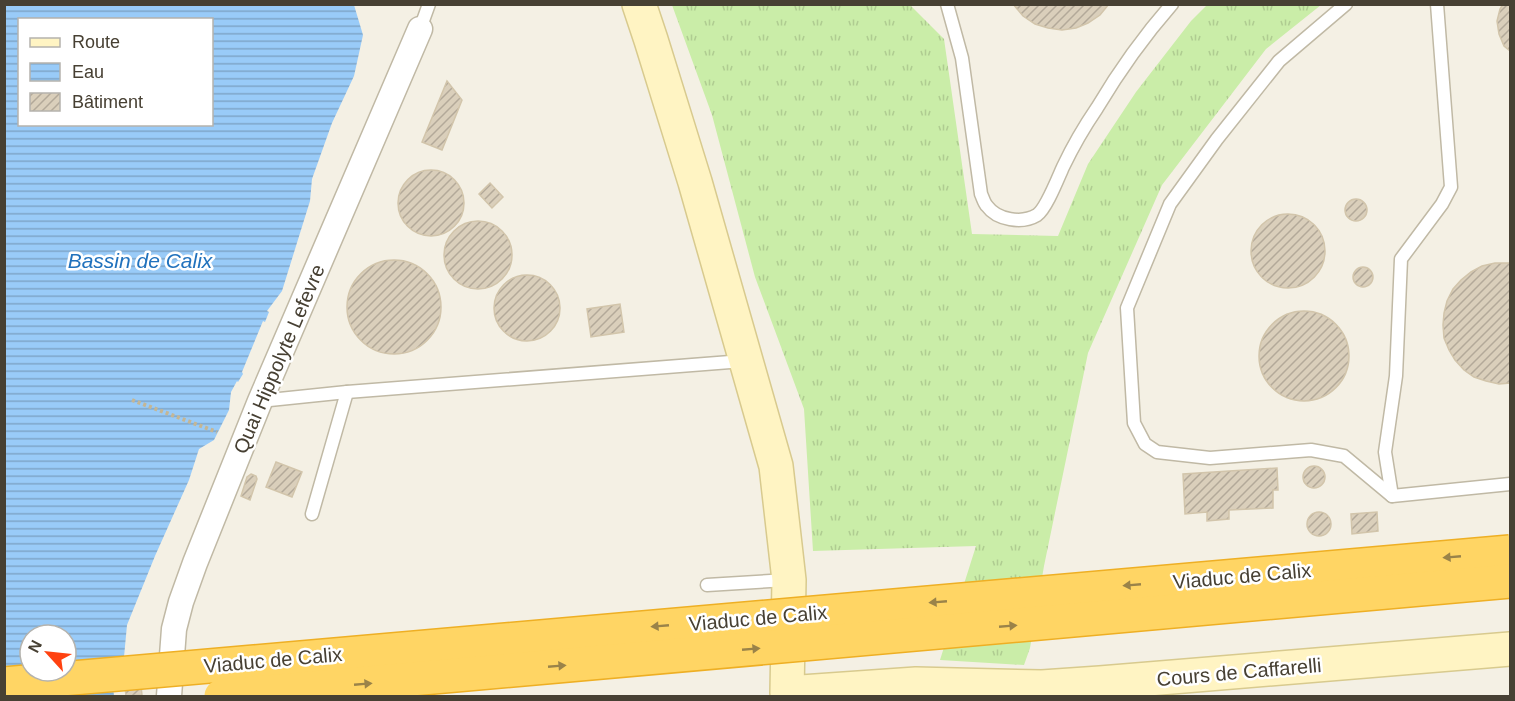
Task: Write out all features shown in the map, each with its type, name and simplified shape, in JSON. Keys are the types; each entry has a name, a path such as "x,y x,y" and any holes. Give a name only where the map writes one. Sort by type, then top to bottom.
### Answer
{"highway":[{"name":"Viaduc de Calix","path":"4,684 1510,552"},
{"name":"Viaduc de Calix","path":"221,696 1510,581"}],"street":[{"path":"639,4 695,182 776,466 789,580 787,695"},
{"path":"644,4 651,40"},
{"name":"Quai Hippolyte Lefevre","path":"169,696 174,630 181,602 260,401 420,29"},
{"name":"Cours de Caffarelli","path":"787,695 916,684 1054,686 1510,649"}],"lane":[{"path":"420,29 429,4"},
{"path":"947,4 962,57 981,194 986,206 995,214 1007,219 1018,220 1038,214 1073,146 1112,84 1151,28 1172,4"},
{"path":"1346,4 1279,60 1170,204 1127,308 1134,423 1145,444 1157,452 1210,458 1311,450 1344,456 1392,496 1510,484"},
{"path":"1392,496 1385,452 1396,376 1401,259 1442,204 1451,187 1437,4"},
{"path":"260,401 746,360"},
{"path":"312,514 347,392"},
{"path":"707,585 789,580"}],"path":[{"path":"132,399 216,432"}],"green space":[{"path":"672,5 910,5 944,39 972,234 1058,236 1088,164 1136,92 1191,21 1207,5 1321,5 1266,49 1162,185 1088,353 1044,566 1030,648 1024,665 940,660 976,546 813,551 804,409 755,277 712,115"}],"water":[{"name":"Bassin de Calix","path":"4,5 354,5 363,35 354,76 332,123 312,179 310,201 282,291 267,311 269,312 265,322 263,321 243,374 231,392 229,410 214,440 199,449 189,480 127,625 124,657 110,658 114,696 5,696"}],"building":[{"path":"1013,4 1109,4 1100,15 1088,23 1062,30 1035,24 1023,16"},
{"path":"1503,4 1510,4 1510,51 1504,46 1497,21"},
{"path":"447,81 462,100 442,150 422,142"},
{"path":"431,170 444,172 454,180 462,190 464,203 462,216 454,226 444,234 431,236 418,234 408,226 400,216 398,203 400,190 408,180 418,172"},
{"path":"490,183 503,197 492,208 479,194"},
{"path":"1356,199 1364,202 1367,210 1364,218 1356,221 1348,218 1345,210 1348,202"},
{"path":"1281,214 1295,214 1309,220 1319,230 1325,244 1323,265 1309,282 1295,288 1281,288 1267,282 1257,272 1251,258 1251,244 1257,230 1267,220"},
{"path":"478,221 491,224 502,231 509,242 512,255 509,268 502,279 491,286 478,289 465,286 454,279 447,268 444,255 447,242 454,231 465,224"},
{"path":"394,260 412,263 427,274 438,289 441,307 438,325 427,340 412,351 394,354 376,351 361,340 350,325 347,307 350,289 361,274 376,263"},
{"path":"1495,263 1510,263 1510,383 1499,384 1474,377 1464,370 1449,350 1444,338 1443,325 1447,301 1453,289 1471,272"},
{"path":"1359,267 1367,267 1373,273 1373,281 1367,287 1359,287 1353,281 1353,273"},
{"path":"533,275 551,284 558,295 560,308 558,321 551,332 540,339 521,341 503,332 496,321 494,302 503,284 514,277"},
{"path":"620,304 624,332 591,337 587,309"},
{"path":"1304,311 1321,314 1336,324 1346,339 1349,356 1346,373 1336,388 1321,398 1304,401 1287,398 1272,388 1262,373 1259,356 1262,339 1272,324 1287,314"},
{"path":"276,462 302,472 292,497 266,487"},
{"path":"1310,466 1318,466 1325,473 1325,481 1318,488 1310,488 1303,481 1303,473"},
{"path":"1277,468 1278,490 1273,490 1273,508 1229,510 1229,519 1207,521 1207,512 1185,514 1183,474"},
{"path":"251,474 257,479 250,500 241,496 247,477"},
{"path":"1319,512 1324,513 1330,519 1330,529 1324,535 1319,536 1314,535 1308,529 1307,524 1308,519 1314,513"},
{"path":"1377,512 1378,531 1352,534 1351,514"},
{"path":"141,686 142,695 126,696 125,687"}]}
